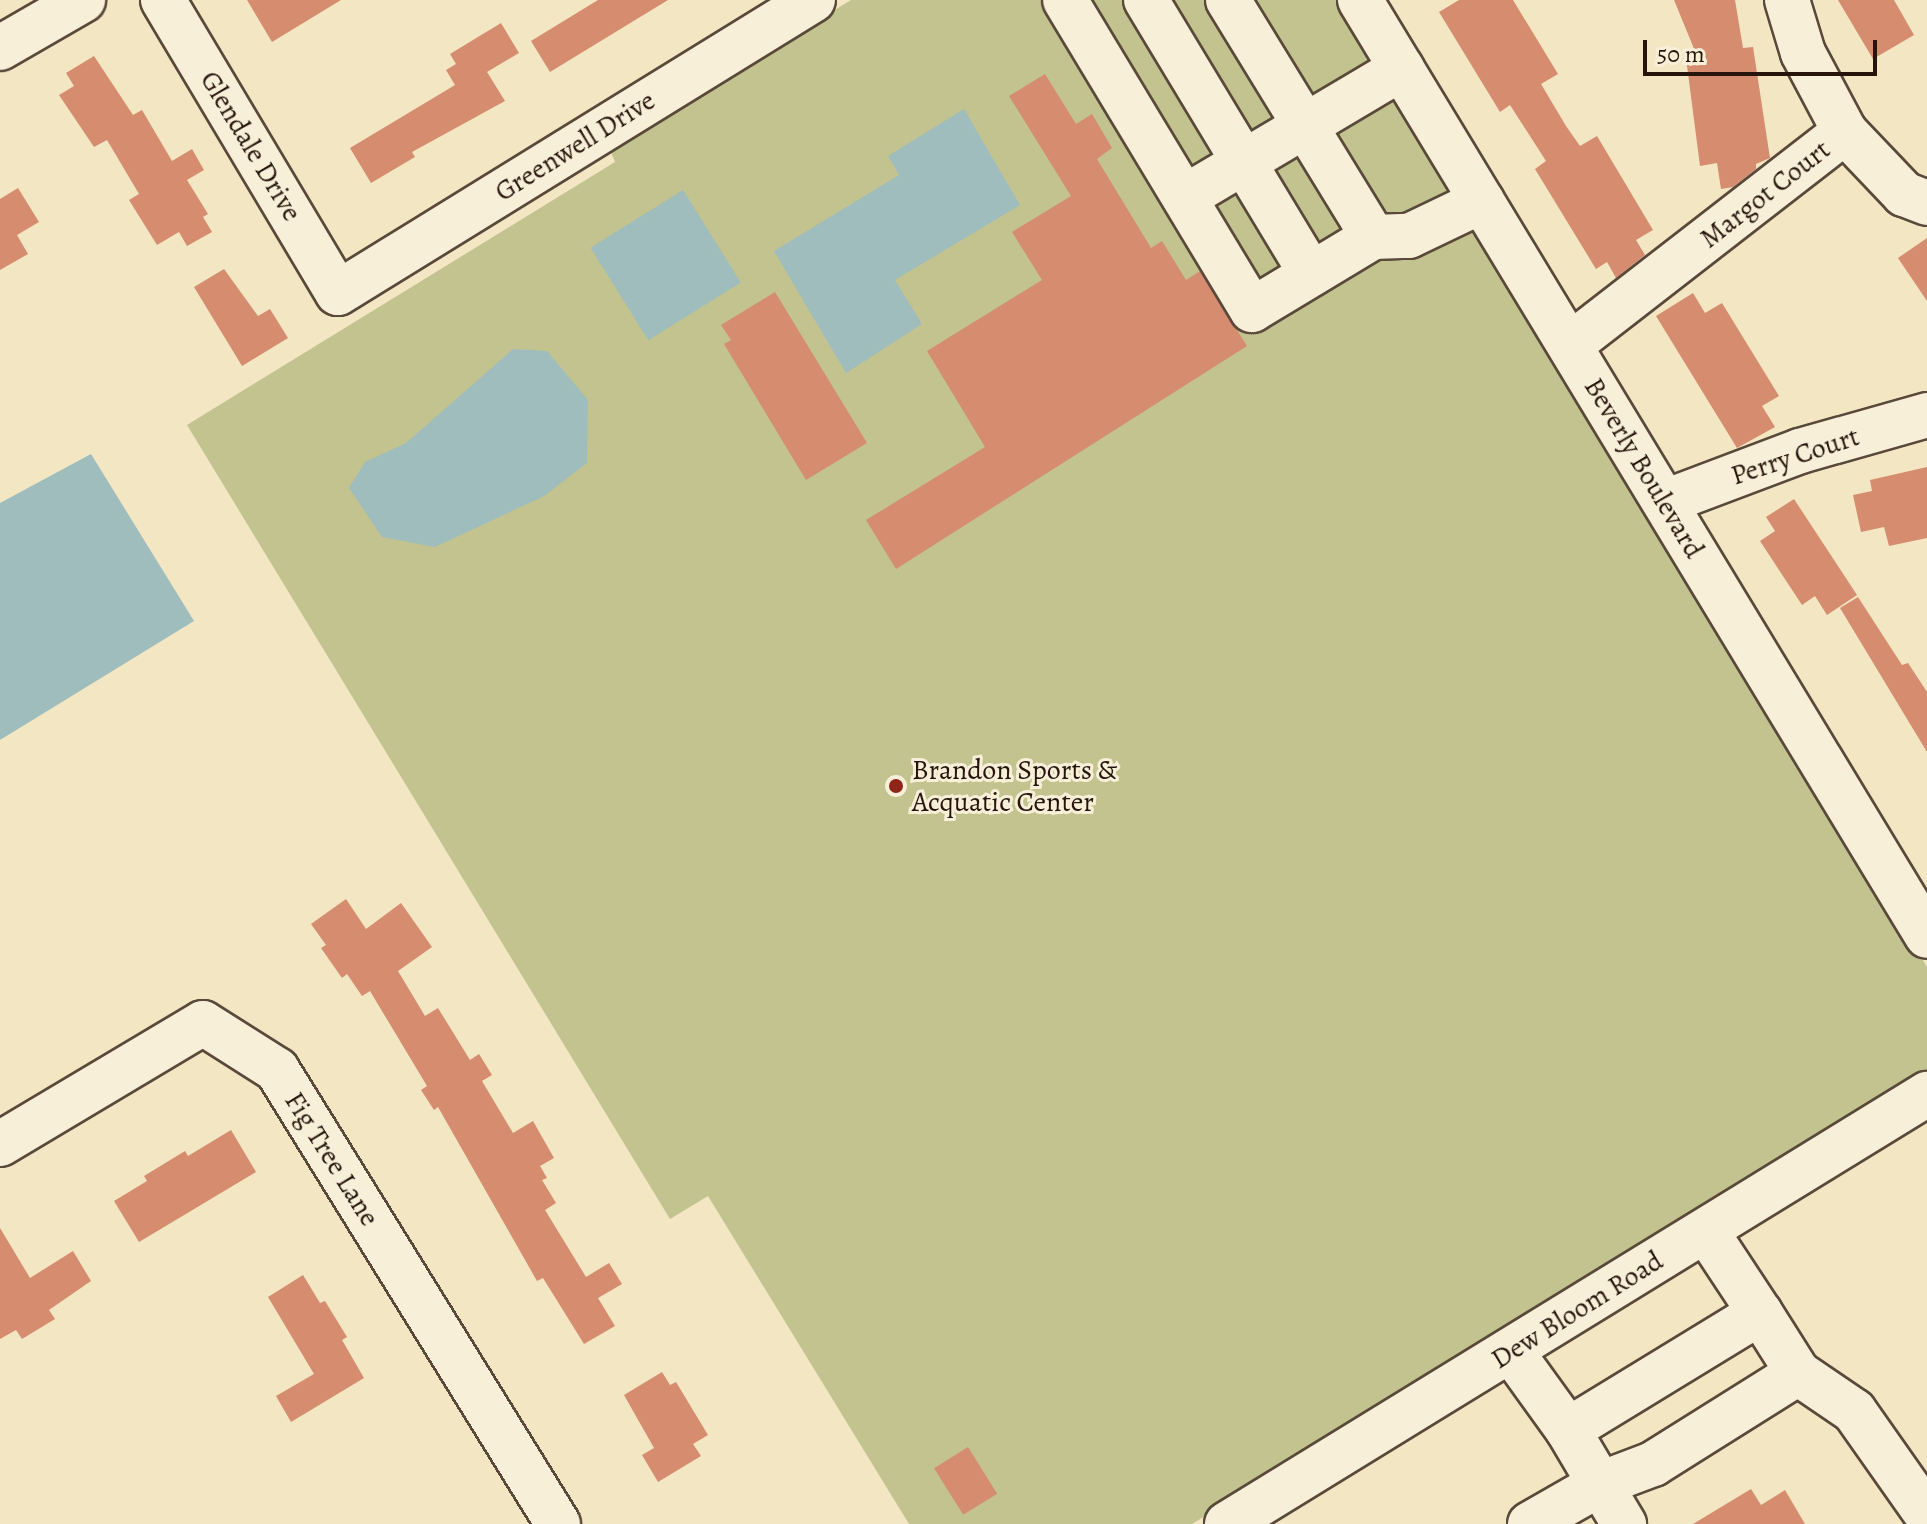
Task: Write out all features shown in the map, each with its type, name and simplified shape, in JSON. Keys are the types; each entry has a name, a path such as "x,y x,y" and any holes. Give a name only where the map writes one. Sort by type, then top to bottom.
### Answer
{"street":[{"path":"0,48 83,0"},
{"name":"Glendale Drive","path":"163,0 338,293"},
{"name":"Greenwell Drive","path":"338,293 813,0"},
{"path":"1065,0 1252,310 1373,237 1409,236 1482,201"},
{"path":"1146,0 1311,274"},
{"path":"1228,0 1373,237"},
{"name":"Beverly Boulevard","path":"1360,0 1927,936"},
{"name":"Margot Court","path":"1570,345 1845,132 1803,53 1787,0"},
{"path":"1185,197 1402,68"},
{"path":"1845,132 1904,194 1927,203"},
{"name":"Perry Court","path":"1665,502 1800,451 1927,415"},
{"name":"Fig Tree Lane","path":"0,1144 203,1023 277,1070 558,1524"},
{"name":"Dew Bloom Road","path":"1227,1524 1927,1094"},
{"path":"1706,1231 1798,1373 1854,1411 1927,1515"},
{"path":"1568,1430 1760,1313"},
{"path":"1511,1351 1568,1430 1624,1524"},
{"path":"1530,1524 1600,1484 1653,1464 1798,1373"}],"green space":[{"name":"Brandon Sports & Acquatic Center","path":"851,0 1341,0 1927,967 1927,1073 1192,1524 909,1524 708,1196 670,1219 187,425 615,162 609,147"}],"water":[{"path":"964,109 1020,205 895,280 922,324 846,373 774,251 899,175 888,156"},
{"path":"683,190 741,282 648,340 591,248"},
{"path":"513,349 547,351 588,400 587,463 544,496 435,547 382,537 349,488 365,462 406,443"},
{"path":"91,454 194,621 0,740 0,503"}],"building":[{"path":"247,0 341,0 272,42"},
{"path":"598,0 668,0 550,72 531,41"},
{"path":"1459,0 1513,0 1558,74 1541,84 1566,126 1580,146 1597,136 1653,230 1636,240 1645,255 1616,278 1607,262 1596,269 1535,169 1546,161 1510,105 1500,112 1439,12"},
{"path":"1674,0 1735,0 1743,48 1753,47 1770,158 1756,164 1756,169 1733,187 1721,189 1717,163 1700,166 1686,58 1697,56"},
{"path":"1838,0 1894,0 1914,35 1873,59"},
{"path":"501,23 519,53 487,72 505,101 412,152 415,157 371,183 350,148 455,85 446,70 456,64 450,54"},
{"path":"94,56 133,115 142,110 172,161 192,149 204,170 187,180 208,214 203,217 212,232 187,246 179,232 157,245 129,200 139,194 107,140 94,147 59,95 74,86 66,73"},
{"path":"1045,74 1076,124 1092,114 1112,148 1097,159 1151,248 1162,241 1186,280 1200,271 1247,346 896,569 866,520 985,447 927,351 1042,280 1012,232 1071,196 1009,96"},
{"path":"18,188 39,222 17,235 28,254 0,270 0,199"},
{"path":"1927,238 1927,301 1898,258"},
{"path":"224,269 258,316 270,309 288,338 242,366 194,287"},
{"path":"775,292 867,443 806,480 724,344 731,340 721,325"},
{"path":"1693,293 1705,313 1722,303 1779,396 1762,406 1775,427 1737,448 1656,316"},
{"path":"1927,467 1927,538 1889,546 1884,527 1861,532 1853,495 1872,491 1870,480"},
{"path":"1794,499 1857,595 1827,615 1815,596 1802,605 1760,541 1775,531 1766,517"},
{"path":"1858,597 1902,665 1908,663 1927,692 1927,752 1840,608"},
{"path":"346,899 366,929 401,903 432,947 398,971 425,1016 438,1008 470,1060 479,1054 492,1075 482,1081 513,1133 533,1121 554,1158 540,1166 547,1178 542,1180 556,1203 545,1210 586,1277 609,1263 622,1284 598,1298 615,1326 584,1344 543,1278 537,1281 438,1107 434,1110 421,1090 427,1086 370,991 362,996 347,974 342,978 321,948 326,945 311,924"},
{"path":"231,1130 256,1172 139,1242 114,1201 147,1181 144,1176 185,1151 188,1156"},
{"path":"0,1228 30,1278 73,1251 91,1281 49,1310 55,1319 22,1339 16,1330 0,1339"},
{"path":"303,1275 320,1303 325,1301 347,1337 342,1340 364,1378 291,1422 276,1396 314,1374 268,1297"},
{"path":"662,1372 670,1385 676,1382 708,1435 693,1444 701,1456 658,1482 642,1455 654,1448 624,1395"},
{"path":"968,1447 997,1494 963,1515 934,1468"},
{"path":"1751,1489 1761,1505 1785,1490 1805,1524 1693,1524"}],"place":[{"name":"Brandon Sports & Acquatic Center","path":"896,786"}]}
